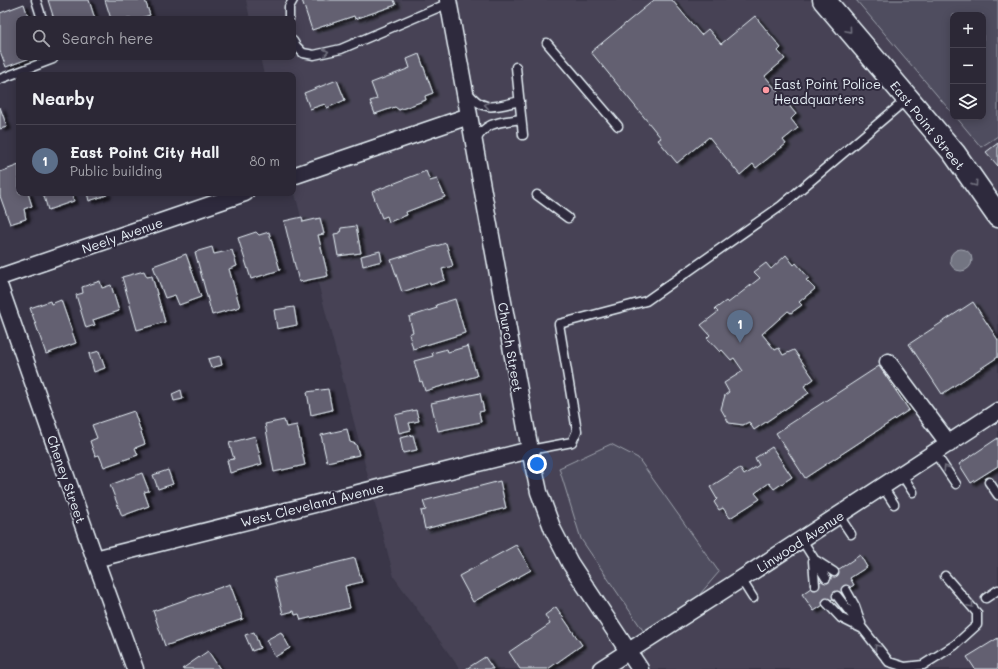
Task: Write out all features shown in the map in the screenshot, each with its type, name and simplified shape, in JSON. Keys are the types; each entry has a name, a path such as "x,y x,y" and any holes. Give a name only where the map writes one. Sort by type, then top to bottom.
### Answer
{"main road":[{"name":"East Point Street","path":"824,0 954,153 998,216"}],"street":[{"name":"Church Street","path":"448,2 539,492 553,530 570,563 640,669"},
{"path":"296,175 469,116"},
{"name":"Neely Avenue","path":"0,278 236,196"},
{"name":"Cheney Street","path":"0,288 135,669"},
{"path":"888,362 949,444"},
{"name":"Linwood Avenue","path":"601,669 742,580 998,411"},
{"name":"West Cleveland Avenue","path":"95,559 530,450"}],"lane":[{"path":"36,0 41,16"},
{"path":"290,16 289,7 292,0"},
{"path":"296,46 303,53 314,55 341,49 448,2"},
{"path":"547,43 618,126"},
{"path":"18,72 49,60"},
{"path":"516,67 523,135"},
{"path":"0,79 16,73"},
{"path":"464,85 471,97 479,104 489,107 520,102"},
{"path":"530,450 572,442 577,431 559,324 646,301 781,206 908,99"},
{"path":"475,144 478,136 485,127 492,124 521,119"},
{"path":"537,195 568,218"},
{"path":"935,453 956,484"},
{"path":"902,475 913,492"},
{"path":"989,482 998,495"},
{"path":"883,487 894,504"},
{"path":"839,516 851,534"},
{"path":"802,540 826,578"},
{"path":"813,558 834,572"},
{"path":"813,558 815,585"},
{"path":"837,596 889,662 905,667 922,665 955,645 977,624 977,613 945,576"},
{"path":"742,580 753,598"},
{"path":"846,590 855,606 863,629"},
{"path":"986,598 998,590"},
{"path":"827,603 841,618 863,629"}],"shaded area":[{"path":"246,0 998,0 998,669 460,669 394,577 296,196 296,72 263,72 261,60 296,60 296,16 249,16"},
{"path":"856,0 998,0 998,136 981,147 958,120 986,120 986,12 950,12 950,110"},
{"path":"611,444 638,458 719,572 694,601 644,632 581,539 559,468"}],"water":[{"path":"961,249 969,252 972,260 969,268 961,271 953,268 950,260 953,252"}],"building":[{"path":"48,0 89,0 94,16 53,16"},
{"path":"105,0 145,0 150,15 147,16 110,16"},
{"path":"302,0 394,0 396,5 355,19 354,16 312,30"},
{"path":"654,0 672,0 701,35 708,29 721,44 755,16 781,48 778,51 785,59 765,76 796,114 791,119 798,128 783,140 786,144 756,168 753,164 740,175 709,137 677,163 658,140 661,138 591,52"},
{"path":"24,4 28,16 16,16 16,60 25,60 6,67 0,51 0,13"},
{"path":"419,54 433,93 425,96 426,100 399,110 395,107 375,114 370,101 377,99 371,83 410,68 407,59"},
{"path":"337,80 345,100 327,108 325,104 310,109 304,93"},
{"path":"0,107 7,127 0,129"},
{"path":"998,143 998,166 986,152"},
{"path":"16,166 16,196 29,196 32,206 24,209 26,219 10,224 0,196 0,172"},
{"path":"426,171 430,181 437,179 445,197 406,212 407,215 389,222 387,216 382,218 372,192"},
{"path":"44,196 72,196 74,201 48,210"},
{"path":"88,196 104,196 89,201"},
{"path":"302,217 303,222 320,218 324,234 318,235 328,276 299,282 284,221"},
{"path":"356,226 361,253 338,256 334,234 340,233 341,228"},
{"path":"256,232 259,235 269,232 280,270 251,279 238,238"},
{"path":"446,243 453,266 442,269 445,280 402,292 391,260"},
{"path":"212,247 214,254 232,250 237,266 229,269 240,307 212,315 195,252"},
{"path":"380,251 382,261 363,266 361,256"},
{"path":"186,254 201,297 179,305 175,295 165,298 153,266"},
{"path":"786,255 794,265 796,263 809,278 806,280 815,289 799,302 802,305 791,313 788,311 762,334 775,350 779,348 783,355 794,350 814,379 804,386 809,393 754,430 749,422 743,425 729,423 721,409 725,395 729,392 724,383 743,371 734,358 731,360 722,350 720,352 707,338 710,335 701,325 718,312 715,309 726,301 728,303 760,278 754,272 766,263 771,269"},
{"path":"144,271 147,277 152,276 165,322 137,330 122,277"},
{"path":"100,281 102,288 111,285 119,311 93,320 95,325 86,328 76,295 83,293 82,287"},
{"path":"455,299 465,333 413,349 409,334 413,332 409,317 437,308 436,305"},
{"path":"61,300 76,343 46,354 30,308 50,301 51,304"},
{"path":"973,302 998,340 998,357 942,394 909,344"},
{"path":"294,307 297,325 277,329 274,310"},
{"path":"468,346 477,376 425,391 422,381 420,382 414,361 433,356 432,353 447,349 448,352"},
{"path":"99,351 105,368 94,372 89,354"},
{"path":"220,356 222,365 211,368 208,359"},
{"path":"879,366 909,410 805,478 776,433"},
{"path":"328,389 332,410 311,415 307,392"},
{"path":"181,390 183,399 174,401 172,394"},
{"path":"480,393 484,411 479,412 481,422 438,431 431,403"},
{"path":"416,410 419,421 409,423 411,430 399,433 395,415"},
{"path":"134,411 145,444 135,448 138,455 104,467 99,455 95,456 90,441 97,438 92,425"},
{"path":"284,420 286,427 297,425 305,465 274,472 265,424"},
{"path":"347,429 350,442 356,444 359,455 327,462 321,435"},
{"path":"413,435 417,450 403,453 400,438"},
{"path":"255,436 262,464 230,473 227,460 234,459 229,443"},
{"path":"998,438 998,466 971,483 959,464"},
{"path":"772,447 792,477 774,489 769,483 755,493 760,499 730,518 723,508 719,510 714,502 717,499 710,487 740,468 744,475 759,465 755,458"},
{"path":"168,470 173,484 158,489 153,475"},
{"path":"142,473 149,491 144,492 149,506 122,516 110,485"},
{"path":"500,481 506,508 425,529 421,511 426,510 423,501"},
{"path":"516,545 531,570 473,602 459,576"},
{"path":"860,555 867,567 850,578 854,585 814,611 802,594"},
{"path":"355,558 362,582 345,586 350,608 301,620 299,614 295,615 294,611 283,614 274,578"},
{"path":"230,584 243,619 165,646 153,611"},
{"path":"556,607 582,645 548,669 520,669 509,652 550,624 545,615"},
{"path":"254,632 260,648 252,651 245,635"},
{"path":"281,632 290,648 275,657 266,640"},
{"path":"998,638 998,669 975,669 967,657"},
{"path":"208,651 220,669 182,669"},
{"path":"485,657 493,669 466,669"}],"place":[{"name":"East Point Police Headquarters","path":"766,90"},
{"name":"East Point City Hall","path":"740,343"}]}
